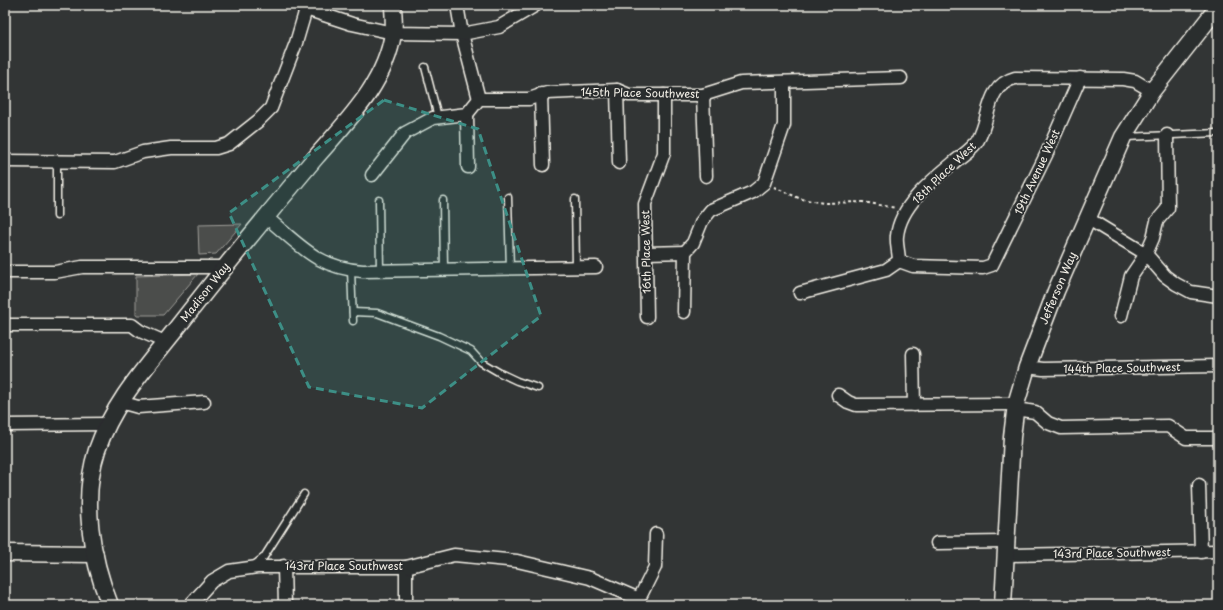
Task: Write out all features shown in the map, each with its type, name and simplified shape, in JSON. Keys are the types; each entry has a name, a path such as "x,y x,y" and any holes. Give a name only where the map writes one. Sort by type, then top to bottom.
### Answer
{"street":[{"name":"Madison Way","path":"110,605 95,554 91,524 92,474 97,450 108,424 120,402 224,267 361,104 382,71 394,33 393,5"},
{"path":"457,5 462,34 479,99 467,114 468,168"},
{"path":"5,161 115,162 143,152 171,148 216,148 230,144 271,108 296,43 306,7 352,24 394,33 462,34 499,26 536,5"},
{"name":"Jefferson Way","path":"1003,605 1012,437 1016,406 1027,367 1045,317 1123,137 1152,91 1218,7"},
{"name":"145th Place Southwest","path":"479,99 529,98 547,92 617,90 629,95 703,95 741,83 901,78"},
{"name":"18th Place West","path":"899,261 897,236 904,215 918,195 978,140 993,96 999,86 1005,81 1015,78 1080,78"},
{"path":"1080,78 1123,79 1135,81 1152,91"},
{"name":"19th Avenue West","path":"899,261 913,266 983,268 992,265 1047,152 1080,78"},
{"path":"684,312 685,252 693,243 702,221 711,210 753,192 764,183 784,125 784,82"},
{"path":"617,90 619,163"},
{"path":"541,94 542,165"},
{"name":"16th Place West","path":"646,317 645,204 664,153 664,95"},
{"path":"703,95 706,176"},
{"path":"372,175 405,133 435,117 467,114"},
{"path":"1121,316 1131,276 1146,254 1153,238 1157,221 1168,208 1170,198 1167,135"},
{"path":"266,217 312,256 329,265 351,270 380,271 596,267"},
{"path":"1087,218 1146,254 1165,276 1176,284 1191,292 1218,296"},
{"path":"646,253 685,252"},
{"path":"800,293 886,270 899,261"},
{"path":"5,272 55,272 82,267 224,267"},
{"path":"5,325 132,325 140,331 165,342"},
{"path":"913,354 914,405"},
{"name":"144th Place Southwest","path":"1027,367 1218,366"},
{"path":"838,395 848,402 856,405 1016,406 1035,412 1048,423 1060,428 1168,426 1186,438 1218,438"},
{"path":"120,402 138,407 204,402"},
{"path":"5,425 108,424"},
{"path":"1199,485 1201,552"},
{"path":"641,602 655,567 656,534"},
{"name":"143rd Place Southwest","path":"938,543 1005,548 1218,552"},
{"path":"5,553 95,554"},
{"name":"143rd Place Southwest","path":"190,605 212,581 229,571 254,567 284,566 406,567 454,555 516,561 590,578 641,602"},
{"path":"284,566 285,605"},
{"path":"406,567 406,605"}],"lane":[{"path":"425,67 435,117"},
{"path":"1123,137 1218,134"},
{"path":"57,161 57,216"},
{"path":"508,197 510,269"},
{"path":"575,199 576,267"},
{"path":"379,200 380,271"},
{"path":"443,200 444,270"},
{"path":"351,270 353,321"},
{"path":"353,312 377,313 439,336 471,351 481,362 517,382 538,388"},
{"path":"254,567 264,557 304,494"}],"path":[{"path":"764,183 801,199 824,203 862,202 907,210"}],"highlighted area":[{"path":"384,100 478,129 541,316 422,408 309,387 229,213"}],"shaded area":[{"path":"242,224 216,254 199,255 198,225"},
{"path":"198,274 163,315 136,315 136,276"}]}
